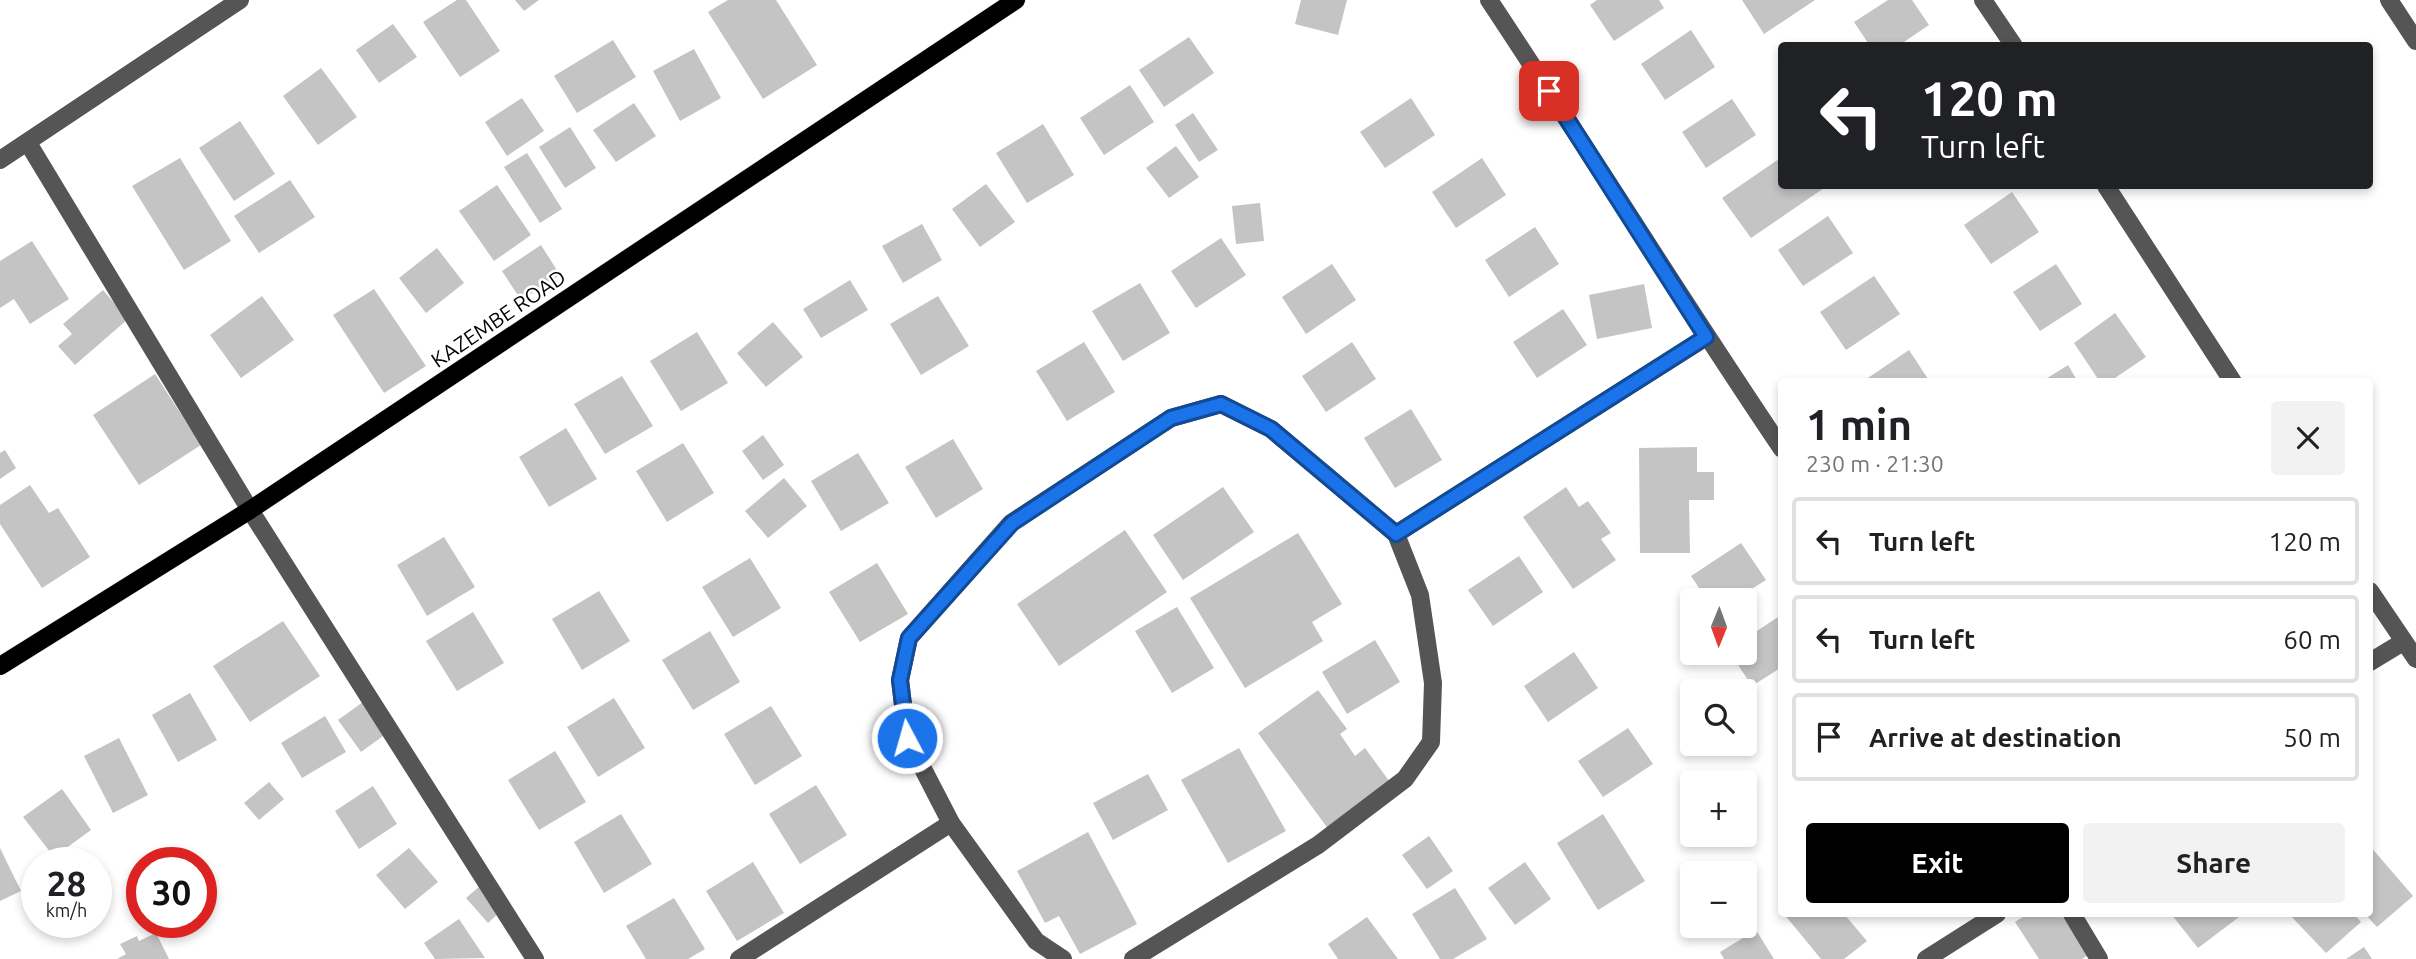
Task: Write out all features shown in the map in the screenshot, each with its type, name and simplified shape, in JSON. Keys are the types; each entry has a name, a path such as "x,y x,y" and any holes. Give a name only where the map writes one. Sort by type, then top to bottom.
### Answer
{"main road":[{"name":"KAZEMBE ROAD","path":"0,666 250,510 1016,0"}],"street":[{"path":"0,160 240,0"},
{"path":"1489,0 1565,114 1706,337 1778,443"},
{"path":"1983,0 2011,42"},
{"path":"2389,0 2416,41"},
{"path":"28,142 250,510 535,959"},
{"path":"2108,189 2231,378"},
{"path":"1396,534 1706,337"},
{"path":"1063,959 1036,941 951,822 907,738 900,680 909,638 1012,523 1171,418 1221,404 1271,429 1396,534 1420,595 1433,683 1430,742 1405,779 1318,845 1133,959"},
{"path":"2373,596 2416,659"},
{"path":"2373,660 2403,642"},
{"path":"739,959 951,822"},
{"path":"1926,959 1992,917"},
{"path":"2074,917 2099,959"}],"building":[{"path":"457,0 466,0 500,51 460,77 423,22"},
{"path":"515,0 539,0 524,11"},
{"path":"728,0 776,0 817,65 763,99 708,12"},
{"path":"1301,0 1347,0 1338,35 1295,24"},
{"path":"1597,0 1659,0 1664,8 1614,41 1590,5"},
{"path":"1742,0 1815,0 1764,34"},
{"path":"1888,0 1912,0 1929,25 1904,42 1867,42 1854,22"},
{"path":"393,24 417,57 379,83 356,50"},
{"path":"1691,30 1715,67 1665,100 1641,64"},
{"path":"1189,37 1214,73 1164,107 1139,70"},
{"path":"613,40 636,77 577,113 554,76"},
{"path":"694,49 721,98 680,121 653,71"},
{"path":"321,68 357,117 318,145 283,96"},
{"path":"1130,85 1154,122 1104,155 1080,118"},
{"path":"522,98 544,131 507,156 485,122"},
{"path":"1411,98 1435,135 1385,168 1360,132"},
{"path":"1732,99 1756,135 1706,168 1682,132"},
{"path":"634,103 656,136 616,162 593,130"},
{"path":"1193,113 1218,150 1199,162 1175,125"},
{"path":"240,121 275,174 234,201 199,148"},
{"path":"1043,124 1074,175 1027,203 996,153"},
{"path":"570,127 596,168 565,188 539,147"},
{"path":"1176,146 1199,177 1169,198 1146,168"},
{"path":"527,153 562,209 540,223 504,167"},
{"path":"180,158 231,241 184,270 132,186"},
{"path":"1482,158 1506,195 1456,228 1432,192"},
{"path":"1778,160 1778,189 1823,189 1751,238 1722,198"},
{"path":"290,180 315,217 259,253 234,216"},
{"path":"986,184 1015,222 980,247 952,209"},
{"path":"497,185 531,235 494,261 459,211"},
{"path":"2012,192 2039,232 1991,264 1964,225"},
{"path":"1260,203 1264,241 1236,244 1232,206"},
{"path":"1828,216 1853,253 1803,286 1778,250"},
{"path":"922,224 942,260 903,283 882,246"},
{"path":"1535,227 1559,264 1509,297 1485,260"},
{"path":"1221,238 1246,275 1196,308 1171,271"},
{"path":"32,241 69,299 30,324 14,299 0,308 0,261"},
{"path":"541,245 560,275 521,300 502,271"},
{"path":"437,248 464,283 426,313 399,278"},
{"path":"1332,264 1356,300 1306,334 1282,297"},
{"path":"2056,264 2082,304 2040,331 2013,292"},
{"path":"1874,276 1900,314 1846,350 1820,312"},
{"path":"850,280 868,310 821,338 803,309"},
{"path":"1140,283 1170,333 1123,361 1092,311"},
{"path":"1644,284 1652,328 1597,339 1589,295"},
{"path":"374,289 426,366 384,393 333,315"},
{"path":"103,290 128,319 75,365 58,346 72,334 63,324"},
{"path":"262,296 294,340 241,378 210,335"},
{"path":"938,296 969,346 921,375 890,324"},
{"path":"1563,309 1587,345 1537,378 1513,342"},
{"path":"2115,313 2146,357 2115,378 2097,378 2074,343"},
{"path":"773,322 803,357 766,387 737,353"},
{"path":"697,332 728,383 681,411 650,361"},
{"path":"1084,342 1115,392 1067,421 1036,371"},
{"path":"1352,342 1376,379 1326,412 1302,376"},
{"path":"1909,350 1927,378 1868,378"},
{"path":"2068,365 2076,378 2047,378"},
{"path":"155,374 201,445 139,485 93,415"},
{"path":"622,376 653,426 605,454 574,404"},
{"path":"1411,409 1442,460 1395,488 1364,438"},
{"path":"566,428 597,479 549,507 519,457"},
{"path":"763,435 784,465 763,480 742,451"},
{"path":"953,439 983,489 936,518 905,467"},
{"path":"683,443 714,493 667,522 636,471"},
{"path":"1697,447 1697,472 1714,472 1714,500 1689,500 1690,553 1640,553 1639,448"},
{"path":"5,450 16,468 0,479 0,453"},
{"path":"858,453 889,503 841,531 811,481"},
{"path":"784,478 807,506 768,538 745,511"},
{"path":"30,485 49,513 58,508 90,557 42,588 0,524 0,505"},
{"path":"1223,487 1254,532 1183,580 1153,535"},
{"path":"1566,487 1579,507 1588,501 1611,533 1601,539 1616,560 1573,589 1523,517"},
{"path":"1125,530 1167,592 1059,666 1017,604"},
{"path":"1298,533 1342,604 1312,622 1323,641 1245,688 1190,598"},
{"path":"444,537 475,587 427,616 397,565"},
{"path":"1741,543 1766,580 1753,588 1699,588 1691,576"},
{"path":"1519,556 1543,592 1493,626 1468,590"},
{"path":"750,558 781,608 733,637 702,587"},
{"path":"877,563 908,614 860,642 829,592"},
{"path":"599,591 630,641 582,670 552,619"},
{"path":"1177,607 1214,668 1172,693 1135,631"},
{"path":"473,612 504,663 457,691 426,641"},
{"path":"1778,617 1778,670 1757,683 1757,679 1747,679 1738,665 1757,665 1757,631"},
{"path":"283,621 320,676 250,722 213,666"},
{"path":"710,631 740,682 693,710 662,660"},
{"path":"1375,640 1400,682 1347,714 1322,672"},
{"path":"1574,652 1598,688 1548,722 1524,686"},
{"path":"1318,690 1347,729 1340,734 1355,756 1365,748 1392,785 1329,830 1258,733"},
{"path":"190,693 217,740 178,762 152,715"},
{"path":"614,698 645,748 598,777 567,727"},
{"path":"367,699 390,731 361,752 338,720"},
{"path":"771,706 802,756 755,785 724,734"},
{"path":"325,716 346,752 302,778 281,743"},
{"path":"1628,728 1653,764 1603,797 1578,761"},
{"path":"119,738 148,795 113,813 84,756"},
{"path":"1239,748 1286,831 1228,863 1181,780"},
{"path":"555,751 586,802 539,830 508,780"},
{"path":"1148,774 1168,810 1113,840 1093,803"},
{"path":"269,782 284,799 259,820 244,803"},
{"path":"816,785 847,835 800,864 769,814"},
{"path":"373,786 397,824 359,849 335,811"},
{"path":"62,789 91,830 68,847 46,847 23,817"},
{"path":"621,814 652,864 604,893 574,842"},
{"path":"1603,814 1645,881 1598,910 1557,843"},
{"path":"1088,832 1137,924 1080,954 1059,916 1045,923 1017,871"},
{"path":"1429,836 1453,871 1427,889 1402,855"},
{"path":"0,848 21,891 0,901"},
{"path":"409,848 438,882 405,909 376,875"},
{"path":"2373,849 2413,896 2377,927 2368,917 2373,917"},
{"path":"753,862 784,913 737,941 706,891"},
{"path":"1525,862 1551,899 1515,925 1488,888"},
{"path":"481,885 503,909 488,923 466,898"},
{"path":"1455,888 1487,939 1453,959 1440,959 1412,914"},
{"path":"674,898 705,949 688,959 646,959 626,926"},
{"path":"1367,917 1398,959 1338,959 1328,944"},
{"path":"1786,917 1847,917 1867,941 1844,959 1821,959"},
{"path":"2022,917 2063,917 2088,955 2082,959 2039,959 2015,922"},
{"path":"2173,917 2239,917 2198,948"},
{"path":"2292,917 2357,917 2361,922 2326,953"},
{"path":"459,919 485,958 435,959 424,943"},
{"path":"1757,932 1774,959 1724,959 1720,952 1743,938 1757,938"},
{"path":"133,938 138,938 139,941 158,938 169,959 117,959 126,954 120,944"},
{"path":"2364,947 2372,959 2346,959"}],"route":[{"path":"907,738 900,680 909,638 1012,523 1171,418 1221,404 1271,429 1396,534 1706,337 1549,91"}]}
